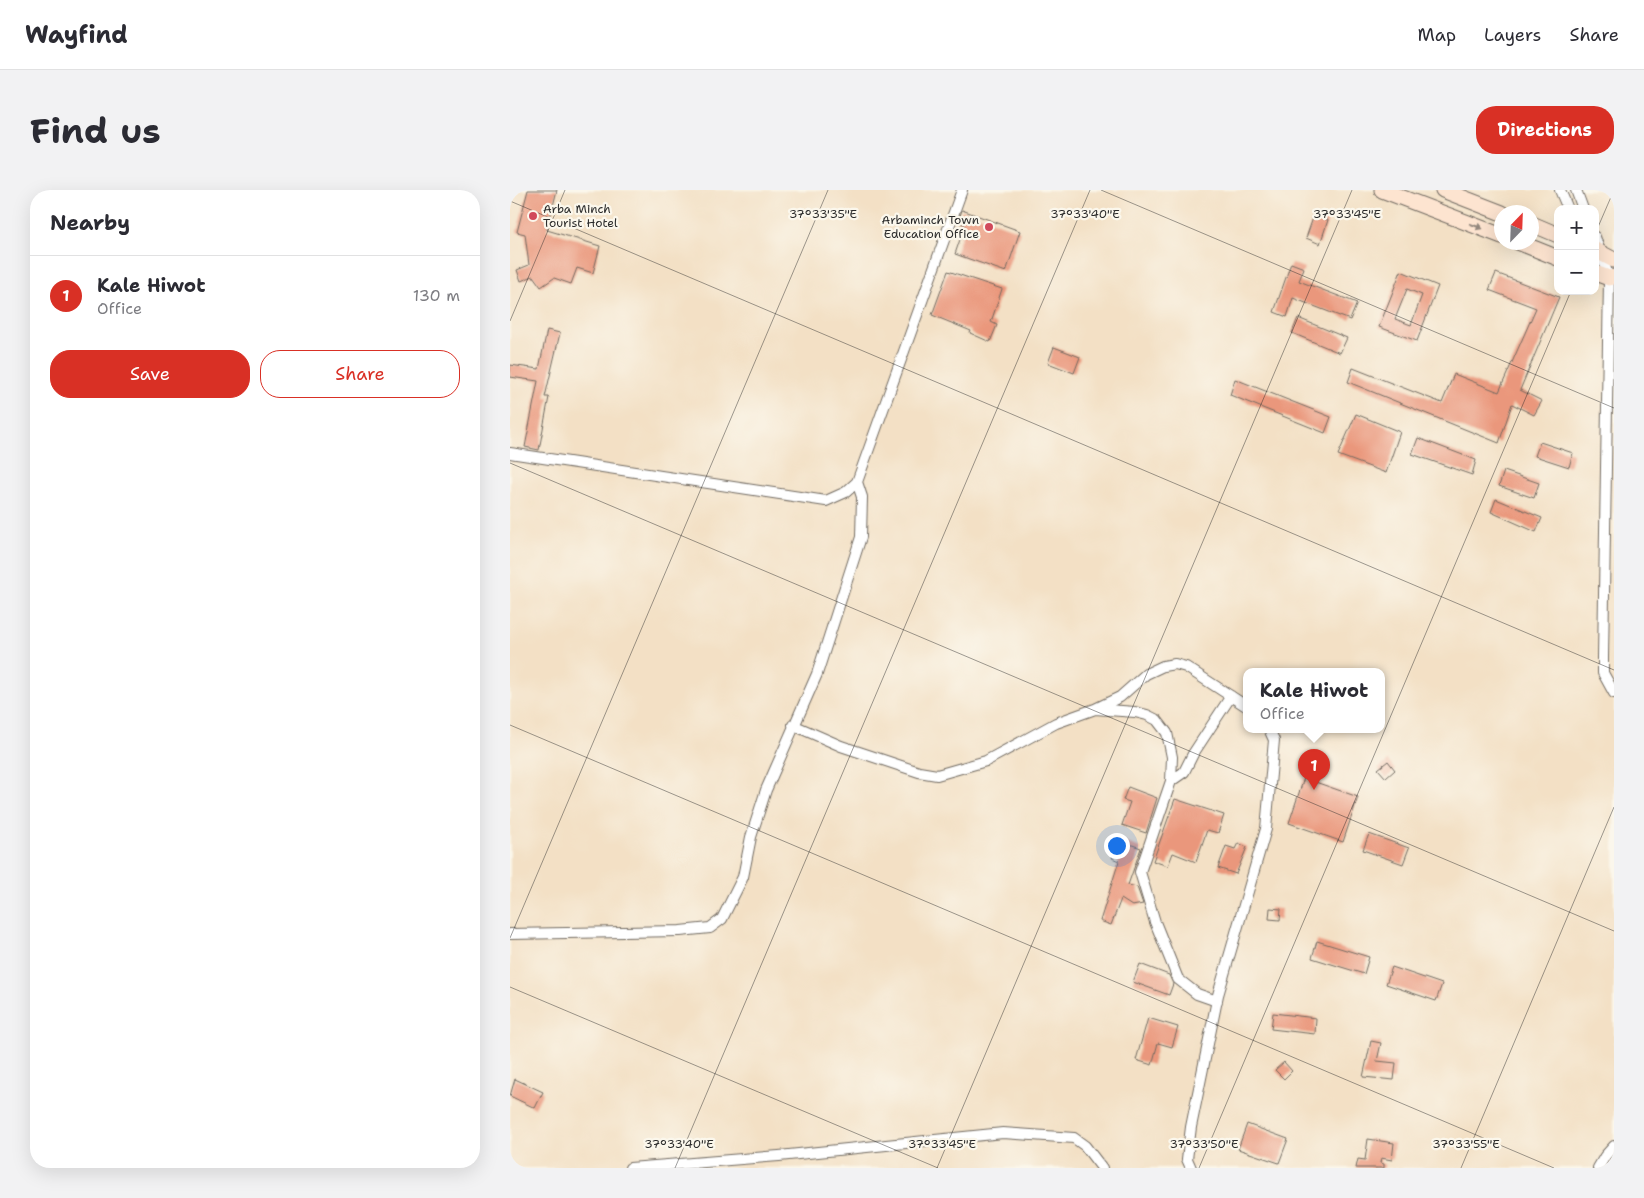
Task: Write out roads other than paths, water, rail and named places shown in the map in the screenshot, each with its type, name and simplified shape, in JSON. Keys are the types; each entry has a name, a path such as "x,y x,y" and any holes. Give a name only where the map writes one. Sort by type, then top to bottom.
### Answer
{"main road":[{"path":"1382,190 1494,233"},
{"path":"1448,216 1449,193 1494,210"},
{"path":"1539,227 1554,233"},
{"path":"1538,250 1554,256"}],"street":[{"path":"510,453 826,501 846,492 857,482 962,190"},
{"path":"1560,190 1566,205"},
{"path":"1580,191 1583,205"},
{"path":"1604,254 1606,276 1603,673 1614,693"},
{"path":"510,934 680,931 710,928 722,919 743,877 751,837 766,790 817,674 861,537 862,497 857,482"},
{"path":"793,725 842,746 919,772 937,775 986,761 1056,723 1095,709 1120,697 1146,674 1163,666 1174,664 1186,666 1243,704"},
{"path":"1171,782 1184,772 1193,754 1231,696"},
{"path":"1095,709 1136,712 1157,720 1167,733 1170,743 1171,782 1140,872 1155,922 1178,979 1197,994 1217,1001"},
{"path":"1187,1165 1217,1001 1266,829 1274,740 1271,733"},
{"path":"630,1168 779,1156 1003,1134 1074,1138 1085,1146 1102,1168"},
{"path":"1598,1168 1604,1156 1614,1146"}],"place":[{"name":"Arba Minch Tourist Hotel","path":"533,216"},
{"name":"Arbaminch Town Education Office","path":"989,227"},
{"name":"Kale Hiwot","path":"1314,790"}]}
